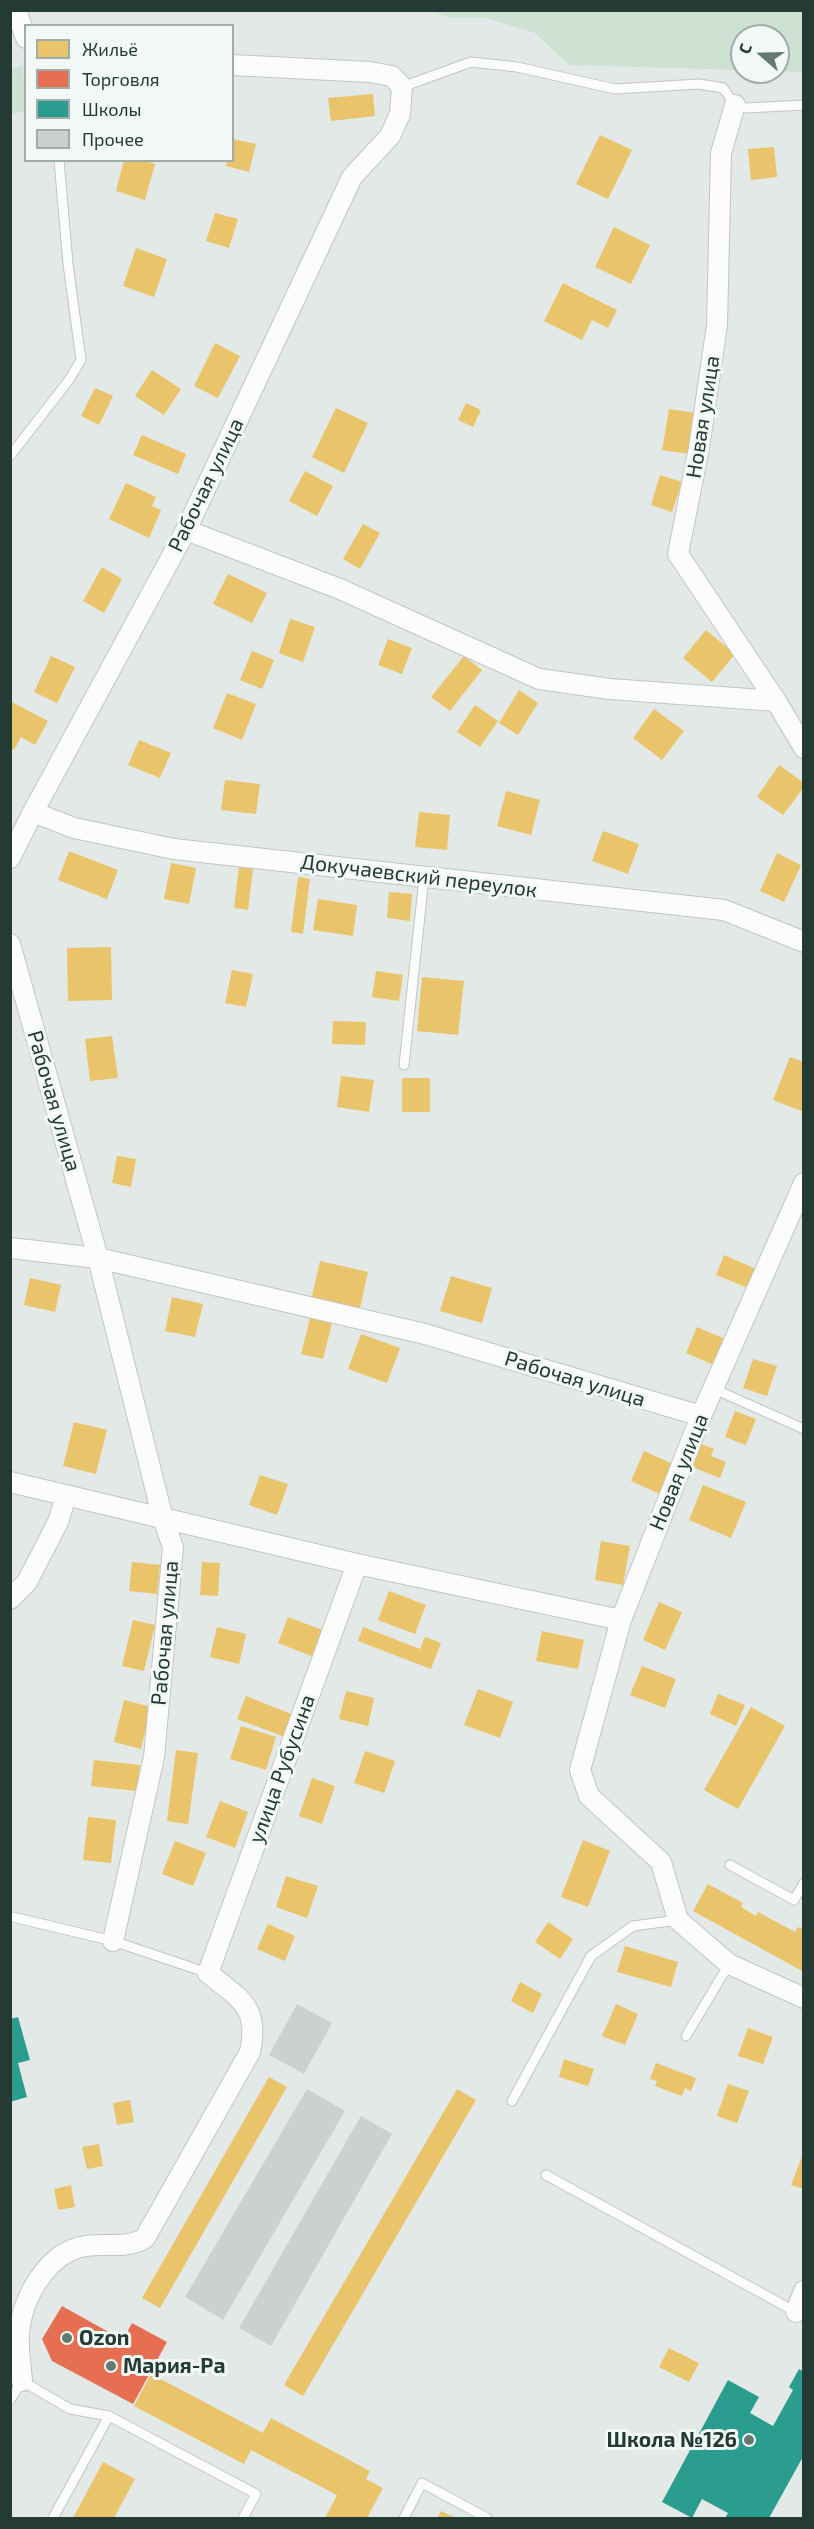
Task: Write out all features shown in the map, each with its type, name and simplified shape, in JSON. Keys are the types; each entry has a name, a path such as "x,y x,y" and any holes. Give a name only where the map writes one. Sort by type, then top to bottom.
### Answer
{"street":[{"path":"16,10 24,32"},
{"path":"234,65 370,72 392,76 402,87"},
{"name":"Рабочая улица","path":"12,851 186,530 352,177 390,136 400,114 402,87"},
{"name":"Новая улица","path":"735,105 721,153 717,325 699,448 678,554 776,701 804,748"},
{"path":"186,530 340,589 539,679 610,689 776,701"},
{"name":"Докучаевский переулок","path":"33,812 74,828 174,849 724,910 804,942"},
{"name":"Рабочая улица","path":"10,944 98,1258 163,1519 173,1547 154,1757 114,1941"},
{"name":"Новая улица","path":"678,1920 661,1862 589,1796 580,1770 621,1620 701,1416 804,1183"},
{"name":"Рабочая улица","path":"10,1248 98,1258 425,1334 701,1416"},
{"path":"10,1482 357,1564 621,1620"},
{"path":"10,1599 27,1582 58,1522 66,1496"},
{"name":"улица Рубусина","path":"208,1974 357,1564"},
{"path":"678,1920 729,1964 804,1998"},
{"path":"16,2379 19,2333 31,2288 55,2259 84,2246 136,2244 145,2238 250,2052 254,2034 252,2019 243,2001 208,1974"},
{"path":"800,2314 804,2291"}],"lane":[{"path":"402,87 434,73 471,62 517,67 615,89 665,85 707,85 723,88 735,105 746,108 804,105"},
{"path":"10,456 69,380 81,360 68,264 59,162"},
{"path":"404,1065 424,878"},
{"path":"714,1389 804,1429"},
{"path":"730,1865 794,1900 804,1882"},
{"path":"11,1915 114,1941 208,1974"},
{"path":"512,2101 591,1956 633,1926 678,1920"},
{"path":"686,2036 729,1964"},
{"path":"546,2175 800,2314"},
{"path":"10,2400 16,2379 69,2409 109,2416 256,2494 243,2518"},
{"path":"53,2518 109,2416"},
{"path":"404,2518 422,2483 487,2518"}],"green space":[{"path":"430,11 803,11 803,72 790,71 790,24 730,24 730,70 569,65 535,33 486,18 451,18"},
{"path":"23,66 24,111 11,114 11,69"}],"building: Жильё":[{"path":"373,94 375,116 331,121 328,98"},
{"path":"600,135 632,150 608,199 576,184"},
{"path":"234,139 256,144 249,172 226,166 227,162 234,162"},
{"path":"774,147 777,177 751,180 748,149"},
{"path":"123,162 155,164 145,200 116,191"},
{"path":"215,213 238,219 229,248 206,241"},
{"path":"614,227 650,245 631,284 595,267"},
{"path":"136,248 167,259 154,297 123,286"},
{"path":"563,283 617,310 608,328 592,320 582,340 544,321"},
{"path":"215,343 240,356 218,398 194,386"},
{"path":"152,370 181,389 164,415 135,396"},
{"path":"95,388 113,396 99,425 81,416"},
{"path":"466,403 481,410 473,427 458,420"},
{"path":"336,408 368,423 344,473 312,457"},
{"path":"669,409 696,413 689,454 662,450"},
{"path":"142,435 186,454 178,474 133,455"},
{"path":"305,471 333,486 317,516 289,501"},
{"path":"660,475 682,482 672,512 651,505"},
{"path":"126,483 156,497 152,506 161,510 149,538 109,519"},
{"path":"363,524 380,533 360,569 343,559"},
{"path":"102,567 122,579 104,613 83,601"},
{"path":"228,574 267,593 252,623 213,604"},
{"path":"290,619 315,627 303,662 279,653"},
{"path":"706,630 735,654 712,682 683,658"},
{"path":"388,639 412,648 402,674 378,665"},
{"path":"252,651 274,660 262,689 240,680"},
{"path":"51,656 75,667 57,703 34,692"},
{"path":"464,656 482,670 450,711 431,697"},
{"path":"519,690 538,703 518,735 499,723"},
{"path":"227,693 256,704 242,740 213,728"},
{"path":"12,702 48,721 35,745 21,737 14,750 10,748"},
{"path":"475,705 498,721 480,747 457,732"},
{"path":"654,709 684,731 662,760 633,738"},
{"path":"139,740 171,753 160,778 128,765"},
{"path":"779,765 804,783 804,787 783,815 757,797"},
{"path":"225,780 260,784 256,814 221,810"},
{"path":"506,791 540,800 531,835 497,826"},
{"path":"419,812 450,815 447,850 415,847"},
{"path":"603,831 639,844 628,874 592,861"},
{"path":"69,851 118,870 107,899 58,880"},
{"path":"777,853 801,865 784,902 760,891"},
{"path":"171,863 196,868 189,904 164,899"},
{"path":"239,867 253,869 248,910 234,908"},
{"path":"298,877 310,879 303,934 291,932"},
{"path":"389,892 412,894 410,921 387,918"},
{"path":"318,899 357,905 353,936 313,930"},
{"path":"111,947 112,1000 68,1001 67,948"},
{"path":"232,970 253,974 246,1007 225,1003"},
{"path":"376,971 403,975 399,1001 372,997"},
{"path":"422,977 464,981 458,1035 417,1031"},
{"path":"333,1021 366,1022 365,1045 332,1044"},
{"path":"112,1036 118,1078 90,1081 85,1039"},
{"path":"790,1057 804,1062 804,1112 773,1100"},
{"path":"341,1076 374,1080 369,1112 337,1107"},
{"path":"402,1078 430,1078 430,1112 402,1112"},
{"path":"117,1156 136,1159 131,1187 112,1183"},
{"path":"724,1255 756,1269 748,1288 716,1275"},
{"path":"320,1261 368,1272 359,1312 311,1301"},
{"path":"451,1276 492,1288 482,1323 440,1311"},
{"path":"30,1278 61,1285 55,1312 24,1305"},
{"path":"172,1297 203,1304 195,1337 165,1331"},
{"path":"310,1318 332,1323 323,1359 301,1354"},
{"path":"697,1327 725,1339 714,1365 686,1353"},
{"path":"361,1334 400,1348 387,1383 348,1369"},
{"path":"753,1359 777,1366 767,1396 743,1388"},
{"path":"735,1411 756,1419 746,1445 725,1437"},
{"path":"74,1422 107,1430 96,1474 63,1466"},
{"path":"699,1443 714,1449 711,1456 726,1462 720,1478 690,1466"},
{"path":"644,1451 673,1464 660,1494 631,1481"},
{"path":"260,1475 288,1484 277,1515 249,1505"},
{"path":"703,1485 746,1502 731,1538 689,1520"},
{"path":"601,1541 630,1546 623,1585 595,1580"},
{"path":"132,1562 160,1565 157,1594 129,1591"},
{"path":"202,1562 220,1563 218,1596 200,1595"},
{"path":"389,1591 426,1605 415,1634 378,1620"},
{"path":"659,1602 682,1612 665,1650 643,1640"},
{"path":"288,1617 325,1631 314,1657 278,1643"},
{"path":"133,1620 155,1625 144,1671 122,1666"},
{"path":"217,1627 246,1634 239,1664 210,1657"},
{"path":"363,1627 420,1649 425,1637 441,1643 431,1669 358,1641"},
{"path":"542,1631 584,1640 578,1669 536,1661"},
{"path":"642,1666 676,1679 665,1708 630,1695"},
{"path":"478,1689 513,1702 500,1738 464,1725"},
{"path":"346,1691 374,1698 368,1726 339,1719"},
{"path":"718,1694 745,1705 736,1726 710,1714"},
{"path":"246,1696 294,1715 285,1737 237,1719"},
{"path":"124,1700 151,1707 141,1749 114,1742"},
{"path":"751,1707 785,1726 738,1809 704,1790"},
{"path":"241,1726 276,1737 266,1770 230,1759"},
{"path":"176,1750 198,1753 188,1824 167,1821"},
{"path":"365,1751 395,1761 384,1793 354,1783"},
{"path":"94,1760 140,1765 137,1791 91,1786"},
{"path":"312,1778 335,1786 322,1824 299,1816"},
{"path":"220,1801 248,1812 235,1848 206,1837"},
{"path":"88,1817 116,1820 111,1863 83,1860"},
{"path":"583,1840 610,1851 588,1907 561,1897"},
{"path":"175,1841 206,1853 193,1886 162,1874"},
{"path":"286,1876 318,1886 307,1918 276,1907"},
{"path":"708,1884 743,1903 741,1907 756,1916 758,1912 795,1932 798,1927 804,1930 804,1972 693,1911"},
{"path":"548,1922 573,1939 560,1959 535,1942"},
{"path":"268,1924 295,1936 285,1961 257,1949"},
{"path":"625,1946 678,1962 671,1987 617,1972"},
{"path":"520,1982 542,1994 533,2013 511,2001"},
{"path":"616,2004 638,2014 625,2045 602,2036"},
{"path":"748,2028 773,2037 763,2064 738,2056"},
{"path":"564,2059 594,2069 588,2086 559,2077"},
{"path":"656,2063 696,2078 691,2091 685,2088 682,2096 655,2086 657,2081 650,2079"},
{"path":"269,2077 287,2087 160,2308 142,2298"},
{"path":"728,2084 749,2091 737,2123 717,2116"},
{"path":"457,2089 476,2100 303,2396 284,2385"},
{"path":"130,2100 134,2122 117,2125 113,2103"},
{"path":"99,2144 103,2166 87,2169 82,2147"},
{"path":"804,2151 804,2189 791,2185"},
{"path":"71,2185 75,2207 58,2210 54,2189"},
{"path":"669,2348 699,2363 689,2382 659,2367"},
{"path":"151,2374 263,2433 271,2418 370,2471 366,2479 383,2488 367,2518 325,2518 337,2495 251,2450 244,2464 134,2406"},
{"path":"103,2462 135,2479 114,2518 73,2518"},
{"path":"441,2511 456,2518 437,2518"}],"building: Торговля":[{"path":"62,2306 123,2340 132,2323 167,2342 133,2404 52,2361 42,2339"}],"building: Школы":[{"path":"18,2017 30,2060 18,2063 27,2097 10,2102 10,2019"},
{"name":"Школа №126","path":"799,2369 804,2372 804,2455 769,2518 725,2518 728,2513 702,2499 692,2518 662,2502 728,2380 759,2397 750,2413 773,2426 793,2390 789,2387"}],"building: Прочее":[{"path":"297,2004 332,2023 304,2074 269,2055"},
{"path":"307,2089 345,2111 223,2320 185,2297"},
{"path":"361,2116 392,2134 271,2346 239,2328"}],"place":[{"name":"Ozon","path":"67,2338"},
{"name":"Мария-Ра","path":"111,2366"},
{"name":"Школа №126","path":"749,2440"}]}
